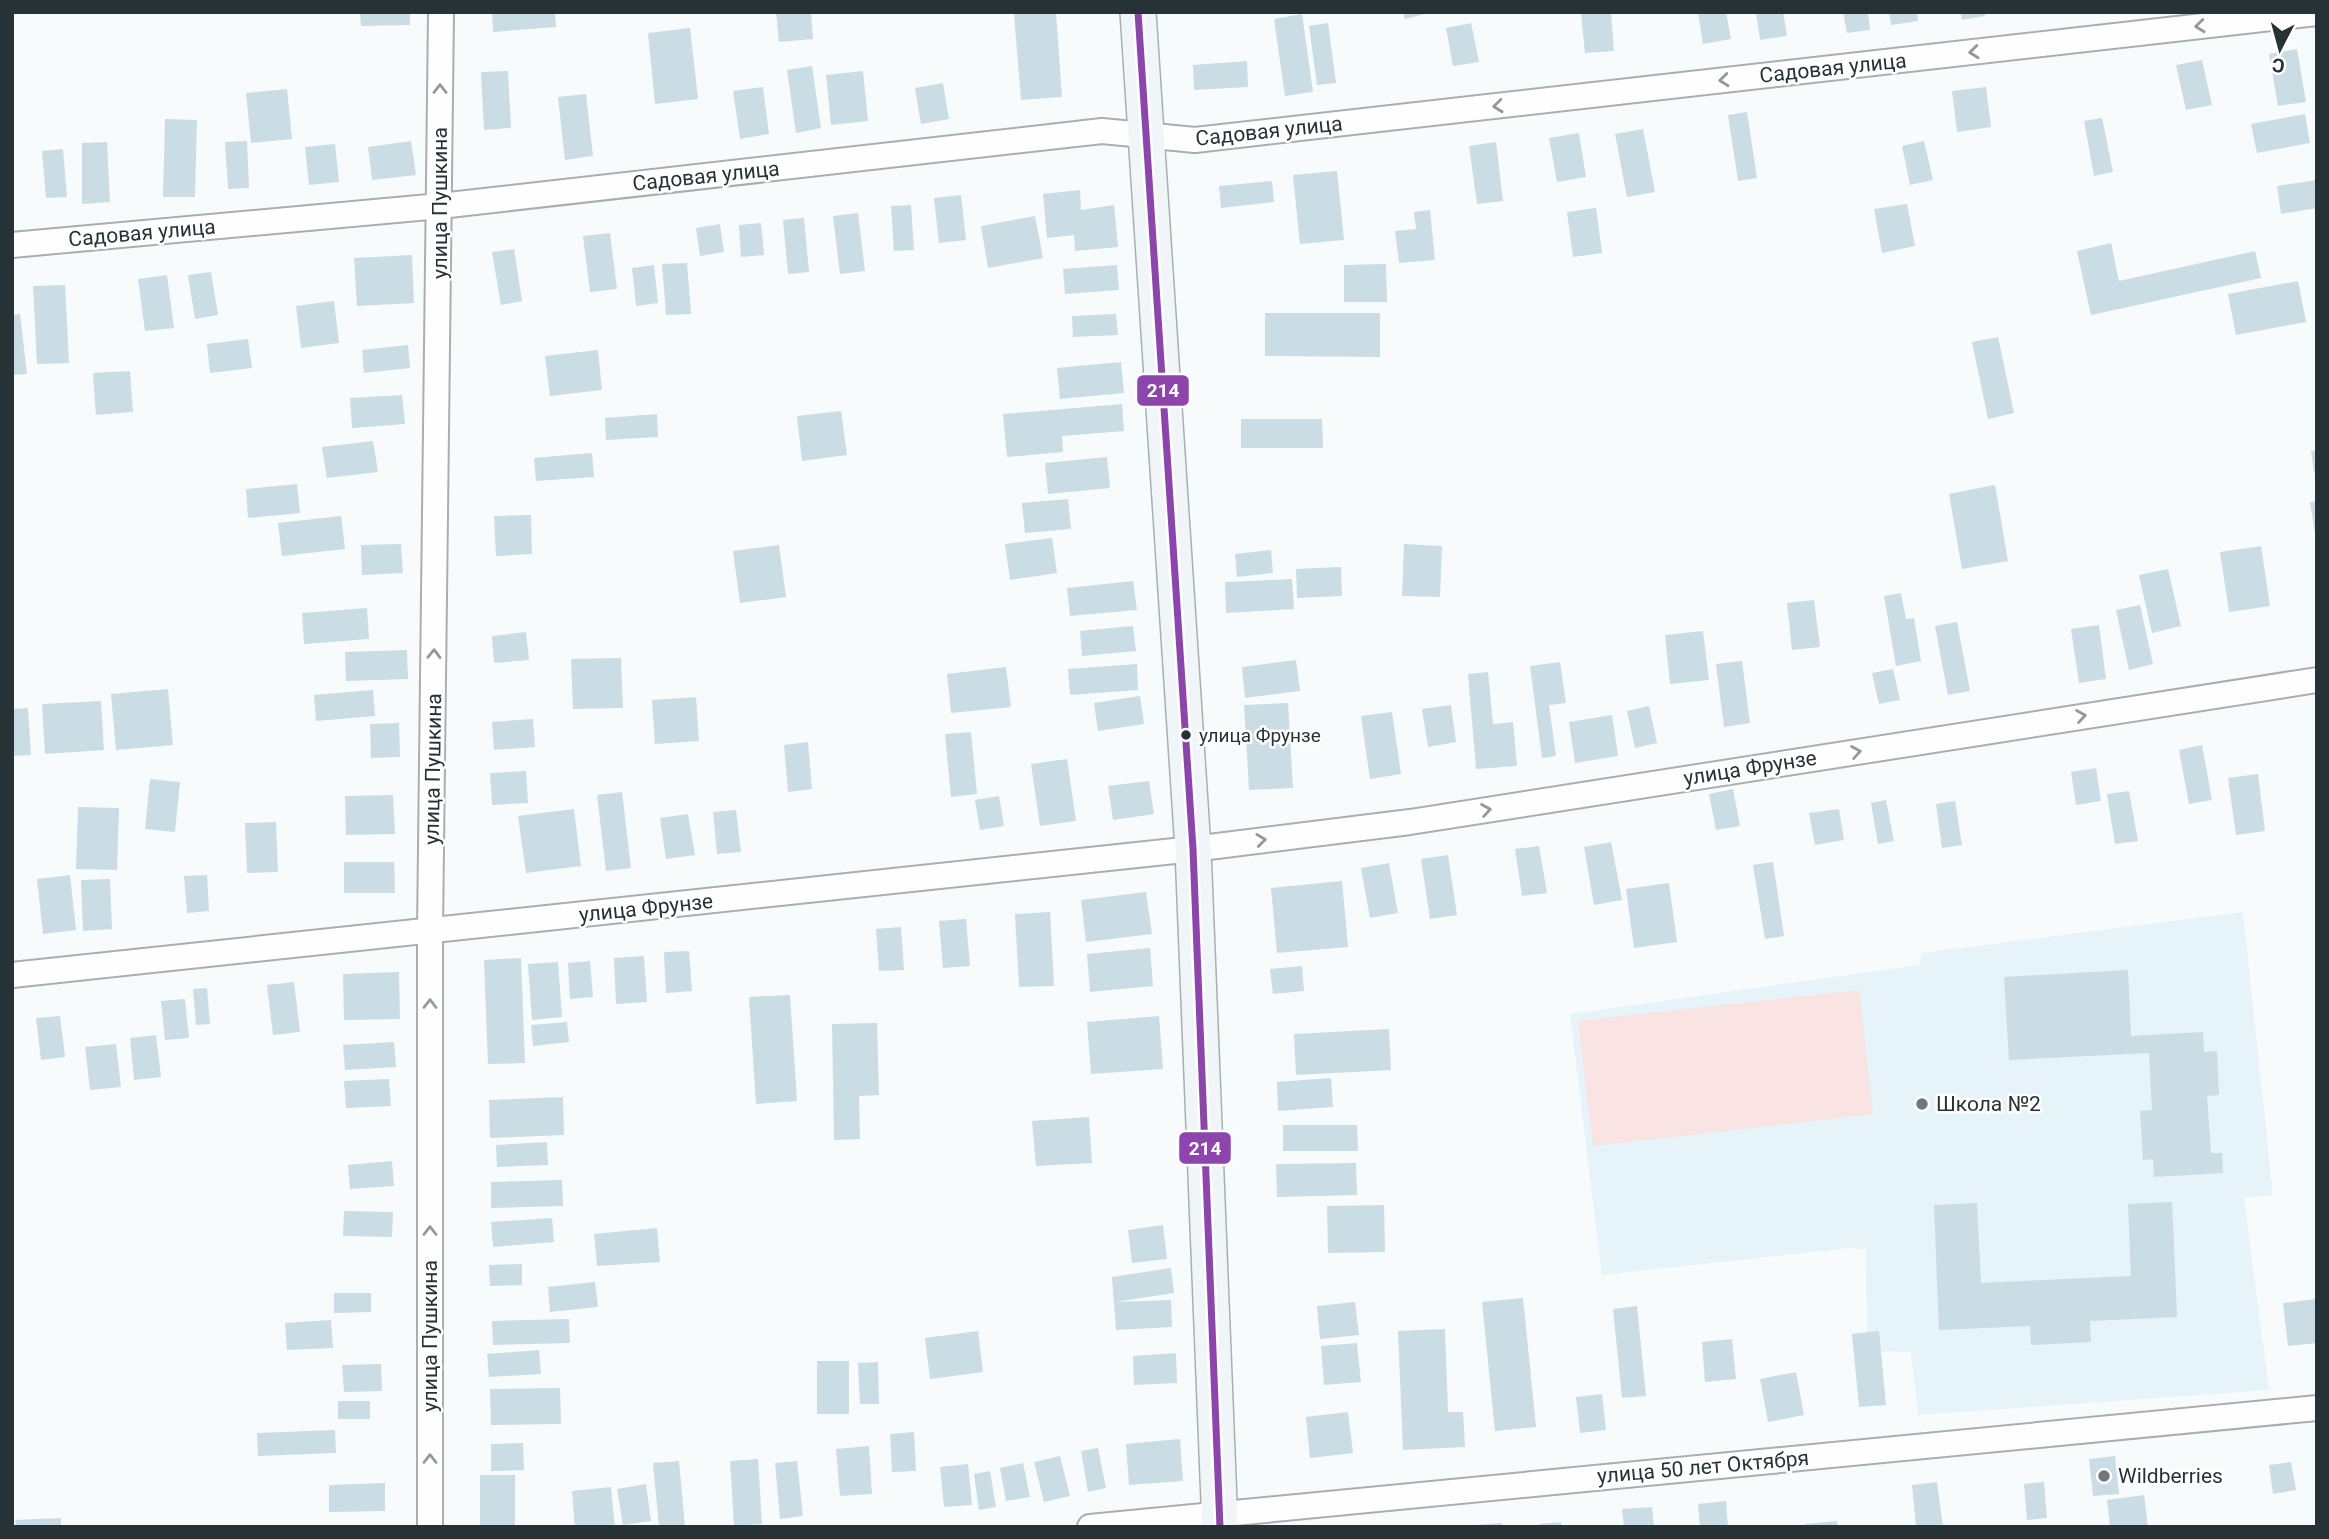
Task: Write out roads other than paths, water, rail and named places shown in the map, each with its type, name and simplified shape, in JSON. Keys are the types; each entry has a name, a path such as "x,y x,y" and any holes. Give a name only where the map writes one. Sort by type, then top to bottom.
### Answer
{"main road":[{"path":"1138,12 1193,849 1219,1520"}],"street":[{"name":"улица Пушкина","path":"430,1527 430,931 440,206 440,12"},
{"name":"Садовая улица","path":"12,245 440,206 1102,131 1195,140 2317,13"},
{"name":"улица Фрунзе","path":"12,975 1193,849 1410,822 2317,680"},
{"name":"улица 50 лет Октября","path":"1090,1527 1219,1520 2317,1408"}],"place":[{"name":"улица Фрунзе","path":"1186,735"},
{"name":"Школа №2","path":"1922,1104"},
{"name":"Wildberries","path":"2104,1476"}]}
